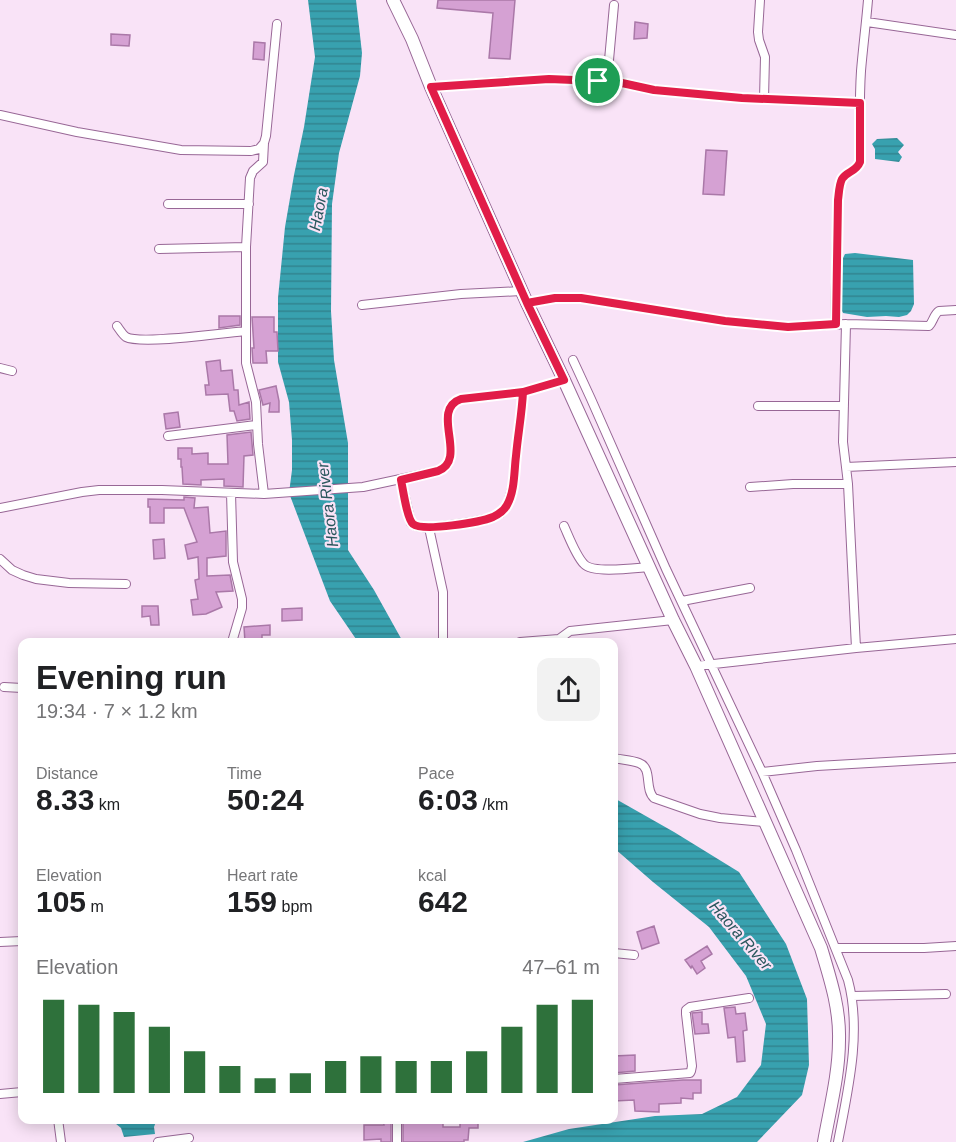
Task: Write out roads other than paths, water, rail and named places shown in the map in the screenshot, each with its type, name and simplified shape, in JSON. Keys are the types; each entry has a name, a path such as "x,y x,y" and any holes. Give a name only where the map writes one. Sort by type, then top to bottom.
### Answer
{"main road":[{"path":"393,0 524,297 696,666 821,948 834,992 840,1038 824,1142"}],"street":[{"path":"760,0 758,32 765,57 764,99"},
{"path":"836,324 838,200 841,180 854,171 860,162 861,69 868,0"},
{"path":"607,82 614,5"},
{"path":"867,22 956,35"},
{"path":"264,494 256,426 256,402 246,363 246,247 250,178 253,171 263,162 277,24"},
{"path":"431,87 549,79 607,82 654,90 764,99 860,103"},
{"path":"0,115 181,150 251,151 259,149 264,143"},
{"path":"168,204 249,204"},
{"path":"159,249 246,247"},
{"path":"362,305 461,294 581,298 725,321 788,327 836,324 929,326 933,323 937,312 956,310"},
{"path":"846,324 843,442 848,484 856,648"},
{"path":"117,326 127,337 146,340 246,331"},
{"path":"573,360 762,772 836,948 852,996 852,1049 848,1088 838,1142"},
{"path":"0,368 12,371"},
{"path":"0,508 99,490 264,494 363,487 401,480 438,471 449,463 448,412 449,407 455,401 523,392 564,380"},
{"path":"401,480 411,523 416,526 429,528 472,522 491,518 501,513 507,506 513,484 523,392"},
{"path":"758,406 844,406"},
{"path":"168,436 256,426"},
{"path":"846,467 956,462"},
{"path":"750,487 848,484"},
{"path":"231,493 233,562 242,599 242,608 233,638"},
{"path":"564,526 582,562 587,567 596,569 649,567"},
{"path":"429,528 443,592 443,638"},
{"path":"0,560 12,570 36,579 69,583 126,584"},
{"path":"682,601 750,588"},
{"path":"560,638 570,631 673,620"},
{"path":"696,666 956,639"},
{"path":"4,687 18,688"},
{"path":"762,772 817,766 956,758"},
{"path":"618,759 643,765 650,793 654,798 700,814 764,822"},
{"path":"0,942 18,941"},
{"path":"836,948 956,946"},
{"path":"618,953 634,955"},
{"path":"852,996 946,994"},
{"path":"618,1079 690,1073 692,1066 686,1010 690,1007 749,998"},
{"path":"0,1094 18,1092"},
{"path":"59,1124 61,1142"},
{"path":"397,1124 397,1142"},
{"path":"158,1142 189,1138"}],"water":[{"path":"308,0 356,0 362,53 360,76 339,153 332,204 331,311 334,360 348,443 348,550 401,638 355,638 330,601 289,493 292,440 289,402 278,362 278,298 285,227 315,57"},
{"path":"897,138 904,145 898,152 902,157 899,162 875,159 875,149 872,144 877,139"},
{"path":"855,253 913,260 914,304 907,315 867,317 843,313 842,260 845,254"},
{"name":"Haora River","path":"618,800 739,872 786,944 807,999 809,1065 802,1095 757,1142 523,1142 569,1129 618,1124 618,1122 655,1116 702,1114 737,1097 761,1065 766,1024 746,976 709,927 618,851"},
{"path":"116,1124 155,1124 155,1134 124,1137 121,1128"}],"water label":[{"name":"Haora","path":"318,209"}]}
